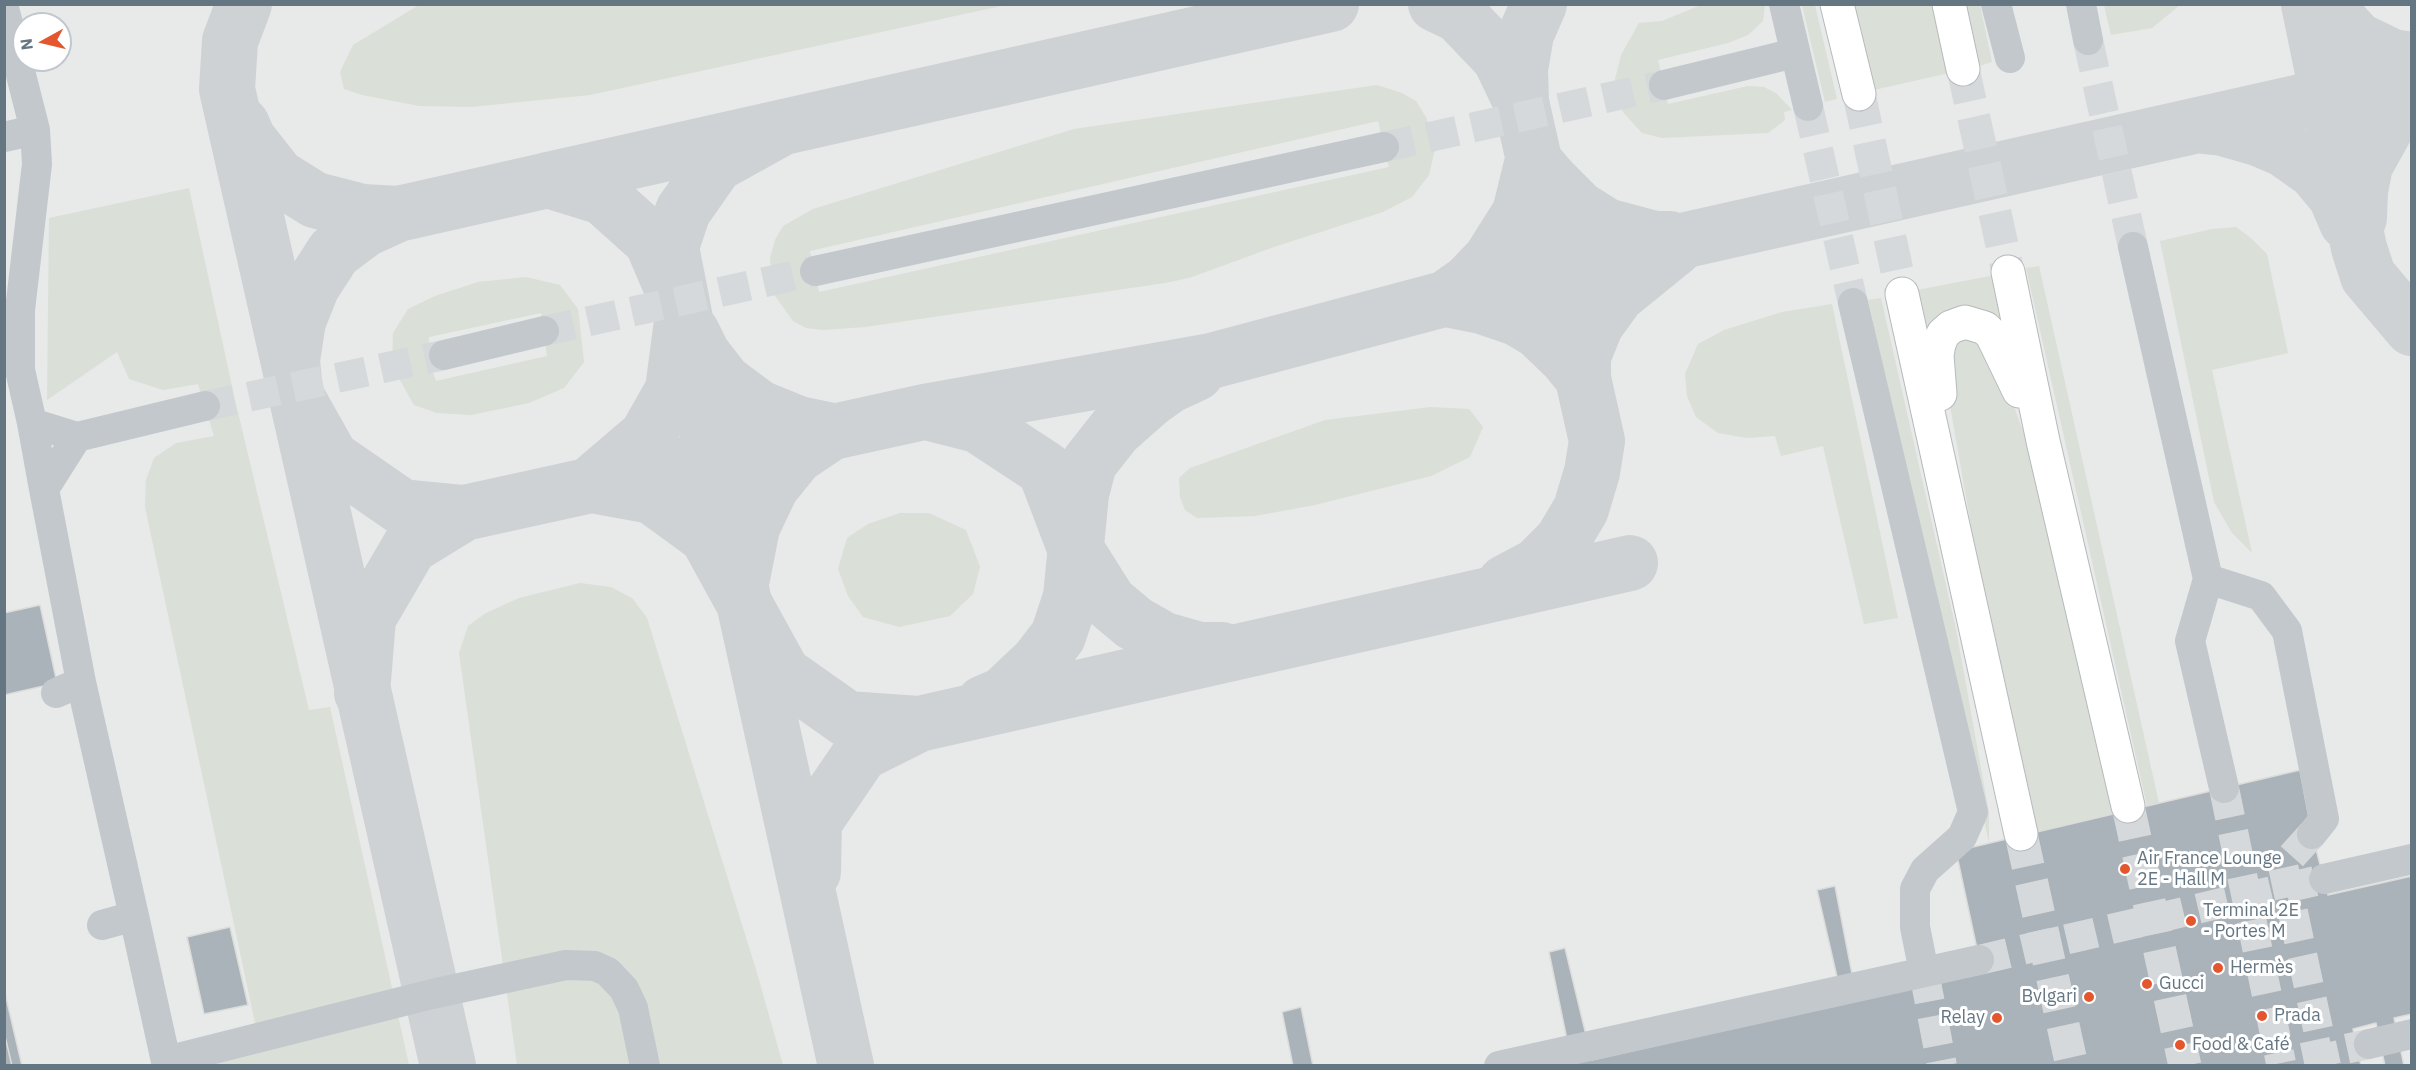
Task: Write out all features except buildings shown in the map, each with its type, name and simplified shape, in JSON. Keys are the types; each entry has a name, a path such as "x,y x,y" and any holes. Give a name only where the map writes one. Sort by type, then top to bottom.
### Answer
{"main road":[{"path":"1837,4 1858,94"},
{"path":"1949,4 1963,69"},
{"path":"2008,272 2043,441 2128,806"},
{"path":"1902,294 2021,834"},
{"path":"1953,524 1937,355 1943,334 1951,327 1965,322 1974,323 1992,335 2043,441"}],"lane":[{"path":"1784,4 1808,106"},
{"path":"1996,4 2010,58"},
{"path":"2080,4 2088,40"},
{"path":"4,8 35,130 36,176 20,310 20,370 44,489 69,687 134,916 166,1063 432,994 566,965 595,966 608,972 624,989 633,1008 645,1065"},
{"path":"1664,85 1795,53"},
{"path":"4,137 35,130"},
{"path":"815,271 1384,147"},
{"path":"2133,247 2208,579 2190,641 2224,788"},
{"path":"1853,303 1973,812 1962,837 1925,870 1915,889 1915,927 1924,972"},
{"path":"444,355 544,332"},
{"path":"32,423 77,436 205,406"},
{"path":"44,489 77,436"},
{"path":"2208,579 2261,596 2286,631 2324,819 2312,834"},
{"path":"2325,879 2412,859"},
{"path":"102,925 134,916"},
{"path":"1499,1065 1979,960"},
{"path":"2368,1044 2412,1034"}],"shaded area":[{"path":"2104,4 2180,5 2152,28 2111,35"},
{"path":"5,5 2411,5 2411,1065 5,1066"},
{"path":"419,5 1006,5 590,95 471,107 419,106 362,95 344,89 340,72 353,45"},
{"path":"1701,5 1765,5 1763,21 1748,35 1728,43 1658,60 1668,104 1748,86 1764,87 1776,93 1792,110 1784,112 1785,120 1768,133 1662,138 1642,133 1623,112 1614,83 1621,55 1639,23 1662,21"},
{"path":"1802,5 1815,5 1837,99 1825,102"},
{"path":"1845,5 1934,5 1949,73 1865,92"},
{"path":"1966,5 1980,5 1992,62 1979,66"},
{"path":"1377,85 1402,93 1416,101 1427,119 1435,149 1429,175 1412,197 1383,212 1274,247 1189,278 865,327 823,330 806,328 793,321 773,293 770,258 775,240 783,226 813,209 1074,129","holes":["1378,121 1389,167 819,292 810,251"]},
{"path":"189,188 235,400 309,710 330,707 409,1065 210,1065 261,1051 145,507 146,480 154,458 176,443 214,436 198,384 163,390 129,379 117,352 47,400 49,218"},
{"path":"2236,227 2267,254 2288,353 2212,370 2252,553 2232,533 2214,502 2160,241 2212,229"},
{"path":"2039,266 2159,803 2147,806 2026,268"},
{"path":"1995,275 2007,330 1993,323 1926,350 1912,291"},
{"path":"526,277 560,285 578,309 584,362 564,388 529,403 471,415 437,413 414,405 392,366 393,333 408,309 435,296 478,282","holes":["541,313 547,356 436,381 428,359 429,337"]},
{"path":"1881,298 1956,629 1989,813 1989,843 1868,300"},
{"path":"1832,304 1898,618 1864,624 1823,446 1781,456 1775,436 1747,438 1718,433 1696,417 1687,396 1685,374 1698,344 1724,330 1782,312"},
{"path":"1962,332 1996,357 2024,434 2086,679 2115,814 2032,833 1985,605 1946,383 1948,345"},
{"path":"1431,407 1469,409 1483,427 1470,457 1431,476 1315,505 1255,516 1197,518 1185,510 1180,497 1179,478 1190,468 1325,420"},
{"path":"900,513 929,513 966,530 980,567 973,594 950,616 899,627 863,617 848,596 838,569 847,538 868,524"},
{"path":"580,583 611,587 632,598 647,618 757,973 783,1065 517,1065 459,653 468,626 486,613 519,598"}],"taxiway":[{"path":"244,4 230,41 227,89 448,1066"},
{"path":"548,180 1331,4"},
{"path":"1436,4 1459,15 1500,58 1521,102 1597,441 1592,472 1581,509 1562,541 1537,566 1505,583"},
{"path":"1521,102 1520,69 1526,34 1539,4"},
{"path":"2309,4 2359,248 2368,276 2412,328"},
{"path":"2324,4 2357,40 2392,57 2412,60"},
{"path":"362,693 368,618 410,546 464,513 924,412 1211,361 1557,269 2412,77"},
{"path":"2359,218 2360,191 2365,165 2394,113 2412,97"},
{"path":"242,125 248,139 278,177 315,200 362,212 398,214"},
{"path":"2204,126 2223,128 2258,138 2284,149 2315,171 2336,196 2347,222"},
{"path":"783,127 716,164 683,211 671,247 712,457 846,1066"},
{"path":"1533,160 1579,209 1606,226 1655,239 1670,239"},
{"path":"1448,297 1468,283 1491,259 1520,213 1533,160"},
{"path":"464,513 402,507 331,458 295,394 292,360 298,321 312,286 334,252 365,229 398,214 584,172"},
{"path":"548,180 603,197 652,241 683,314 673,390 647,436 592,483"},
{"path":"1583,378 1583,356 1596,324 1617,295 1675,248"},
{"path":"1446,299 1482,306 1517,318 1539,331 1566,357 1583,378"},
{"path":"692,333 703,355 724,382 759,408 798,424 832,431"},
{"path":"984,703 1003,695 1038,662 1058,636 1071,597 1081,494 1089,463 1115,430 1149,400 1170,385 1196,373"},
{"path":"927,412 978,425 1045,469 1075,548 1109,602 1134,623 1164,640 1199,650 1222,650"},
{"path":"742,578 752,527 771,487 796,456 830,433"},
{"path":"597,486 652,496 707,536 783,674 847,719 919,724"},
{"path":"813,872 814,822 861,753 919,724 1630,563"}],"tunnel":[{"path":"2088,40 2133,247"},
{"path":"1963,69 2008,272"},
{"path":"1384,147 1664,85"},
{"path":"1859,94 1902,294"},
{"path":"1808,106 1853,303"},
{"path":"544,331 815,271"},
{"path":"205,406 444,355"},
{"path":"2224,788 2281,1063"},
{"path":"2128,806 2185,1066"},
{"path":"2021,834 2072,1066"},
{"path":"2312,834 2283,866 2326,1066"},
{"path":"1979,960 2324,879"},
{"path":"1924,972 1942,1066"},
{"path":"2303,1058 2369,1044"}],"place":[{"name":"Air France Lounge 2E - Hall M","path":"2125,869"},
{"name":"Terminal 2E - Portes M","path":"2191,921"},
{"name":"Hermès","path":"2218,968"},
{"name":"Gucci","path":"2147,984"},
{"name":"Bvlgari","path":"2089,997"},
{"name":"Prada","path":"2262,1016"},
{"name":"Relay","path":"1997,1018"},
{"name":"Food & Café","path":"2180,1045"}]}
